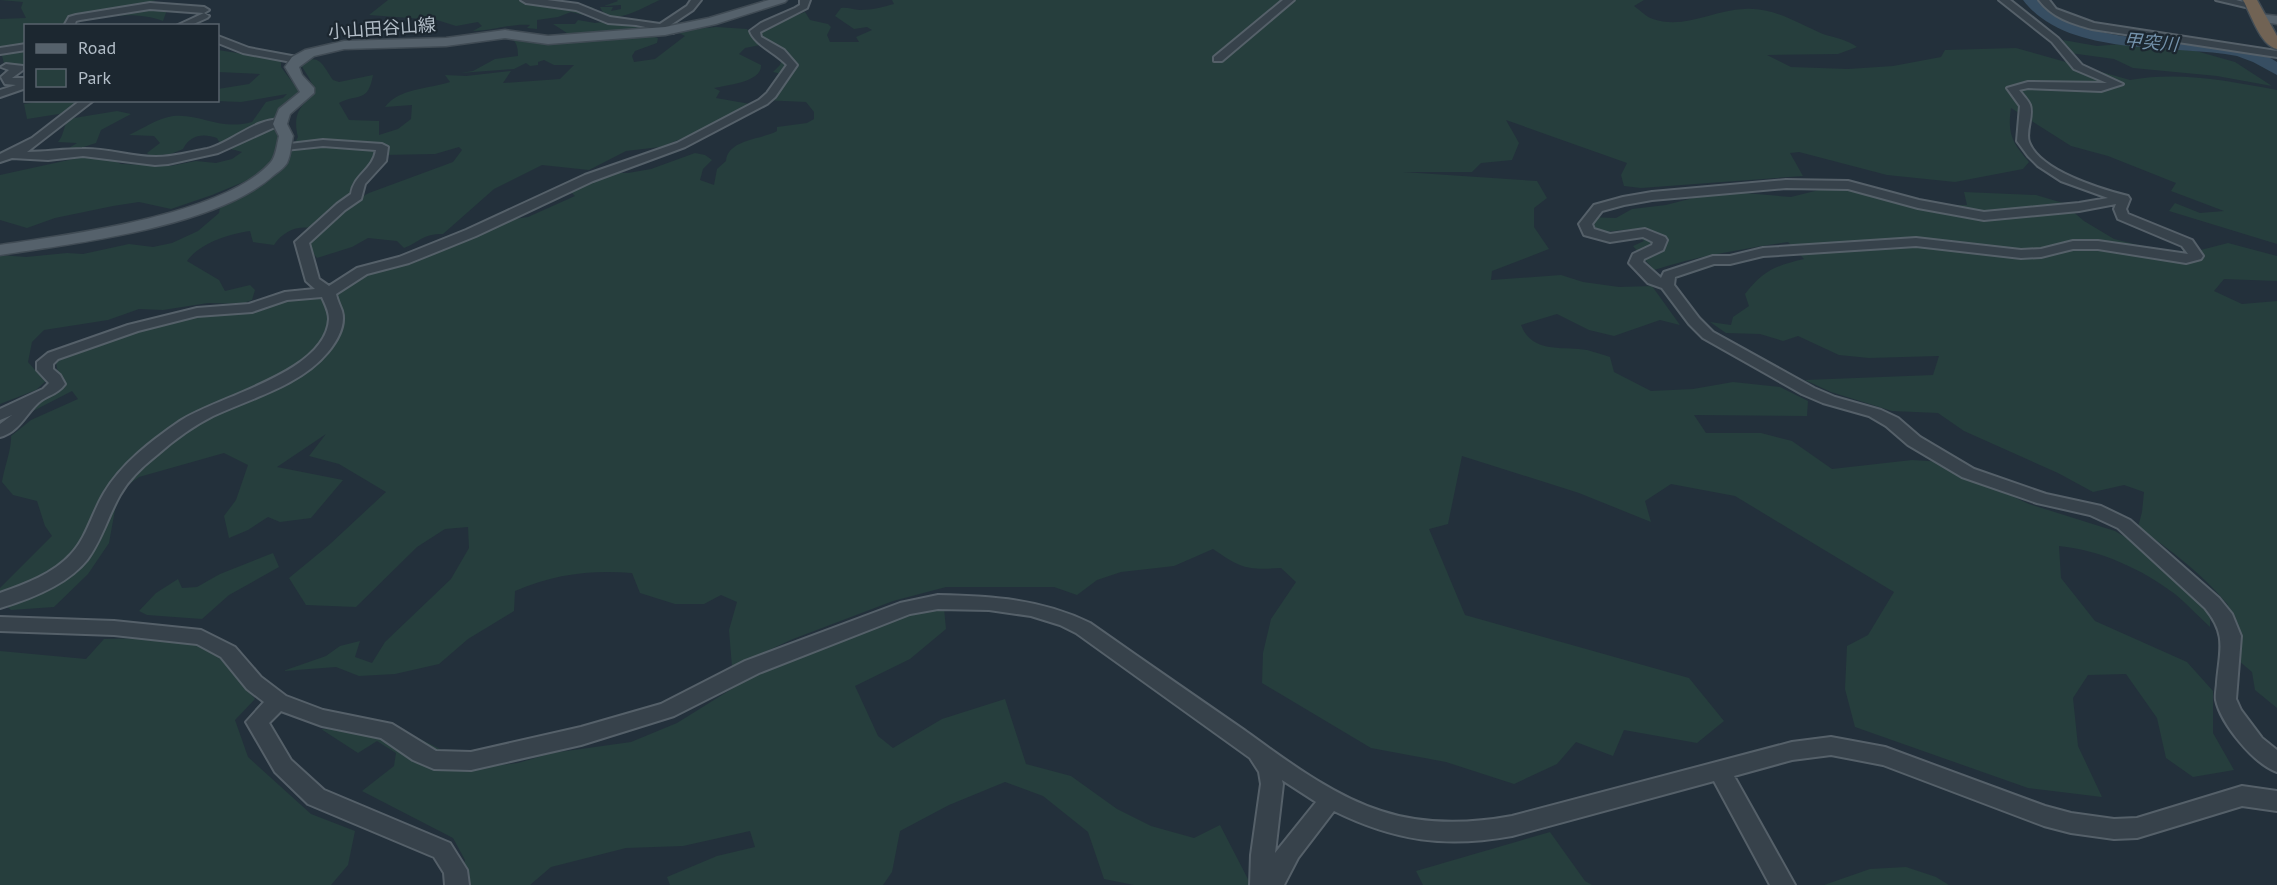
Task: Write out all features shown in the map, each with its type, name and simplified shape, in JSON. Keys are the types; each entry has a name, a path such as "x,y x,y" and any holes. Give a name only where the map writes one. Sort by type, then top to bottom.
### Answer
{"highway":[{"path":"2254,8 2268,34 2277,45"}],"main road":[{"name":"小山田谷山線","path":"297,60 318,50 352,44 446,42 505,34 548,40 667,28 712,21 781,0"},
{"path":"2254,8 2277,20"},
{"path":"0,250 106,232 210,206 237,196 256,185 277,164 285,147 286,137 280,122 284,111 307,93 307,88 292,70 297,60"}],"street":[{"path":"526,0 578,7 608,20 667,28 696,0"},
{"path":"0,416 32,402 49,392 57,384 55,378 45,370 45,362 53,356 133,328 197,312 242,310 285,296 329,292 362,271 404,260 462,237 589,178 690,141 763,102 771,95 792,65 780,52 757,38 755,31 759,26 794,14 804,6 805,0"},
{"path":"1218,59 1289,0"},
{"path":"2222,0 2254,8"},
{"path":"2005,1 2038,4 2083,23 2129,34 2206,42 2277,54"},
{"path":"2005,1 2055,40 2078,67 2118,84 2101,88 2028,85 2012,88 2025,106 2023,141 2025,145 2040,162 2068,183 2124,199"},
{"path":"70,24 72,19 79,17 139,7 160,6 204,13"},
{"path":"184,24 204,13"},
{"path":"219,40 262,55 297,60"},
{"path":"0,51 24,47"},
{"path":"6,67 19,68 6,77 9,82 21,87"},
{"path":"0,94 21,87"},
{"path":"13,155 39,141 71,111 86,102"},
{"path":"0,158 13,155 48,156 83,152 155,161 168,160 214,152 260,128 280,122"},
{"path":"285,147 322,143 382,147 380,161 359,183 357,196 302,242 313,281 329,292"},
{"path":"2124,199 2068,208 1984,216 1918,204 1848,185 1786,184 1652,196 1598,208 1585,224 1589,232 1610,238 1645,234 1660,240 1658,247 1638,257 1636,263 1653,280 1667,285 1694,321 1708,335 1808,391 1829,400 1875,413 1892,422 1914,441 1968,473 2043,500 2095,510 2124,524 2212,603 2225,619 2231,636 2226,699 2232,714 2254,744 2277,763"},
{"path":"1667,285 1669,275 1713,260 1730,260 1786,250 1916,242 2018,254 2038,253 2084,244 2117,246 2186,259 2196,256 2187,243 2123,216 2120,209 2124,199"},
{"path":"0,601 43,584 63,571 78,557 118,485 138,463 173,433 291,373 318,354 335,326 335,309 329,300 329,292"},
{"path":"0,432 17,420 32,402"},
{"path":"0,624 114,628 201,637 228,651 254,682 278,701 322,718 384,730 434,760 471,761 581,736 667,710 752,667 907,608 938,602 989,603 1041,611 1083,628 1256,751 1330,799 1364,815 1406,828 1432,832 1484,831 1512,826 1719,770 1832,746 1886,756 2044,816 2071,823 2114,829 2137,828 2242,796 2277,801"},
{"path":"278,701 257,722 283,766 292,776 316,797 442,850 455,870 457,885"},
{"path":"1256,751 1269,769 1272,784 1263,855 1262,885"},
{"path":"1719,770 1783,885"},
{"path":"1272,885 1282,863 1330,799"}],"green space":[{"path":"0,0 156,0 125,8 168,7 163,21 130,15 83,20 72,24 24,24 24,70 11,74 0,56 0,19 26,18 21,8 23,2"},
{"path":"388,0 531,0 592,7 597,13 583,15 571,12 558,17 537,20 537,29 527,28 530,25 523,25 473,31 482,26 478,22 456,26 437,20 369,15"},
{"path":"617,0 660,0 628,14 611,16 605,14 600,7 613,7 611,11 621,9 621,5 604,6"},
{"path":"892,0 1644,0 1634,6 1650,18 1665,22 1687,21 1732,10 1755,9 1775,13 1857,47 1838,54 1767,55 1791,67 1848,69 1893,66 1941,57 1945,50 2016,48 2130,80 2148,77 2185,77 2277,90 2277,244 2169,211 2175,203 2200,213 2224,211 2171,191 2176,183 2108,156 2071,146 2011,108 2012,138 2029,162 2023,169 1955,182 1887,175 1799,152 1790,153 1803,176 1641,188 1624,186 1621,175 1627,163 1506,120 1519,143 1512,160 1481,163 1472,172 1403,172 1537,181 1547,198 1534,208 1534,227 1549,249 1492,271 1491,280 1561,275 1583,282 1619,287 1652,286 1680,325 1660,320 1614,336 1589,330 1557,314 1521,325 1526,334 1540,345 1587,350 1610,357 1614,372 1651,391 1693,389 1733,382 1780,387 1808,401 1807,416 1694,415 1706,433 1761,433 1792,441 1832,469 1912,460 1945,462 2029,504 2115,531 2142,547 2210,606 2210,627 2162,585 2135,569 2105,556 2059,546 2061,578 2095,621 2187,662 2213,691 2213,733 2234,770 2193,777 2166,758 2157,718 2126,674 2088,675 2073,698 2078,746 2102,797 2028,788 1855,727 1845,689 1847,646 1868,635 1894,592 1735,496 1671,484 1645,501 1651,522 1579,493 1462,456 1448,524 1429,529 1465,615 1689,678 1724,721 1697,743 1624,730 1613,756 1576,742 1557,764 1514,784 1446,762 1371,748 1262,683 1263,653 1271,619 1296,582 1281,568 1245,567 1213,549 1174,566 1121,572 1097,580 1077,595 1054,587 946,587 893,601 793,639 732,667 729,630 737,602 721,595 704,604 675,604 640,593 632,573 573,574 515,591 514,611 468,639 439,664 395,674 359,676 336,667 283,671 326,656 340,646 360,641 355,657 372,663 385,642 451,579 469,548 468,527 445,529 417,547 356,607 306,605 289,578 329,545 386,492 339,464 309,456 326,434 277,467 343,480 311,518 280,522 268,517 248,530 229,538 224,516 236,500 248,465 224,453 139,477 124,488 115,510 109,543 88,574 54,607 11,610 0,600 0,588 52,536 45,526 37,501 13,495 2,482 11,436 31,420 78,399 72,391 0,428 0,414 59,382 55,354 159,318 244,309 303,290 355,281 380,267 488,223 528,217 575,196 571,192 614,173 651,169 695,153 705,155 712,160 703,169 700,180 714,185 717,169 726,161 733,148 739,144 777,131 777,127 807,123 814,119 814,112 806,102 760,100 787,75 773,72 782,59 761,36 759,30 805,12 810,20 828,24 831,27 827,35 830,42 859,42 856,37 872,30 867,27 854,29 835,16 841,8 873,9 894,4"},
{"path":"627,19 664,25 647,35 658,38 657,43 635,51 632,56 634,62 655,59 685,36 675,31 716,27 747,29 760,45 745,48 739,54 761,65 760,71 743,82 714,88 720,91 716,98 750,104 714,125 671,143 660,147 626,151 589,170 542,165 494,189 443,234 426,237 404,248 397,241 368,238 352,247 317,258 308,247 309,236 346,205 369,193 453,162 462,150 459,147 435,154 383,155 338,208 311,228 290,231 274,245 253,242 250,231 233,234 207,244 187,261 219,280 225,291 250,285 255,290 252,300 241,304 208,303 163,310 139,309 108,320 44,330 32,342 28,362 47,380 36,390 0,404 0,255 26,257 67,253 83,254 129,244 153,247 172,243 198,231 219,213 222,197 289,155 298,137 296,126 299,110 313,93 311,82 301,65 307,61 317,60 333,80 339,82 373,75 365,94 339,103 349,120 379,121 379,135 398,129 411,119 412,105 385,107 391,101 415,90 450,82 445,75 466,76 511,71 503,83 560,79 574,65 554,65 544,60 538,62 538,65 530,66 526,63 514,69 460,73 473,71 495,59 518,56 516,44 507,35 548,41 567,33 553,24 575,24 578,20 595,23"},
{"path":"2063,40 2097,46 2122,44 2196,51 2235,62 2272,86 2217,76 2133,68 2114,59 2070,53"},
{"path":"219,50 281,60 281,67 301,94 278,111 274,127 279,137 279,148 272,162 260,175 171,209 139,202 55,218 27,228 0,220 0,175 87,156 103,155 121,164 170,166 196,161 216,163 232,159 242,152 225,146 217,138 197,136 183,149 171,154 150,156 147,153 160,143 154,136 129,135 156,121 173,116 230,124 252,122 266,102 283,98 287,94 241,102 219,101 219,89 249,84 260,74 219,72"},
{"path":"83,102 65,113 27,119 24,104"},
{"path":"117,111 131,114 101,130 96,143 64,151 77,143 58,142 68,119"},
{"path":"1827,188 1860,188 1945,205 1967,205 1964,192 2036,195 2063,203 2084,221 2114,239 2189,253 2228,243 2277,256 2277,281 2224,279 2214,291 2242,304 2277,301 2277,708 2255,690 2252,672 2226,650 2224,634 2228,605 2197,573 2138,527 2144,492 2124,485 2093,492 2058,473 1964,431 1938,413 1892,411 1831,392 1805,380 1933,375 1939,356 1869,358 1839,355 1798,336 1783,341 1760,334 1726,333 1710,322 1731,325 1733,317 1749,306 1745,294 1758,279 1771,270 1804,259 1788,242 1737,250 1654,270 1633,246 1644,241 1631,229 1597,233 1585,217 1616,218 1632,209 1666,205 1693,198 1744,193 1791,197"},
{"path":"273,553 279,567 229,595 202,619 147,615 139,611 156,593 178,579 182,588 197,587 220,574"},
{"path":"944,608 946,629 910,659 855,686 878,736 893,748 942,719 1005,699 1026,764 1071,776 1117,809 1151,826 1194,838 1220,825 1251,885 1134,885 1104,879 1088,832 1043,796 1005,782 949,805 900,831 892,872 883,885 670,885 667,877 717,856 755,847 750,831 683,846 626,848 551,867 530,885 457,885 465,860 453,838 362,791 394,766 396,753 377,741 358,753 321,729 406,732 454,756 486,767 518,763 552,753 631,742 677,723 746,680 794,657 893,617"},
{"path":"143,638 188,642 214,651 255,699 235,720 248,757 311,814 355,831 348,865 331,885 0,885 0,651 86,659 104,639"},
{"path":"1550,832 1585,881 1592,885 1423,885 1416,871"},
{"path":"1906,867 1936,877 1949,885 1824,885 1870,869"}],"waterway":[{"name":"甲突川","path":"2030,0 2045,14 2063,25 2084,32 2106,38 2217,48 2249,54 2277,70"}]}
